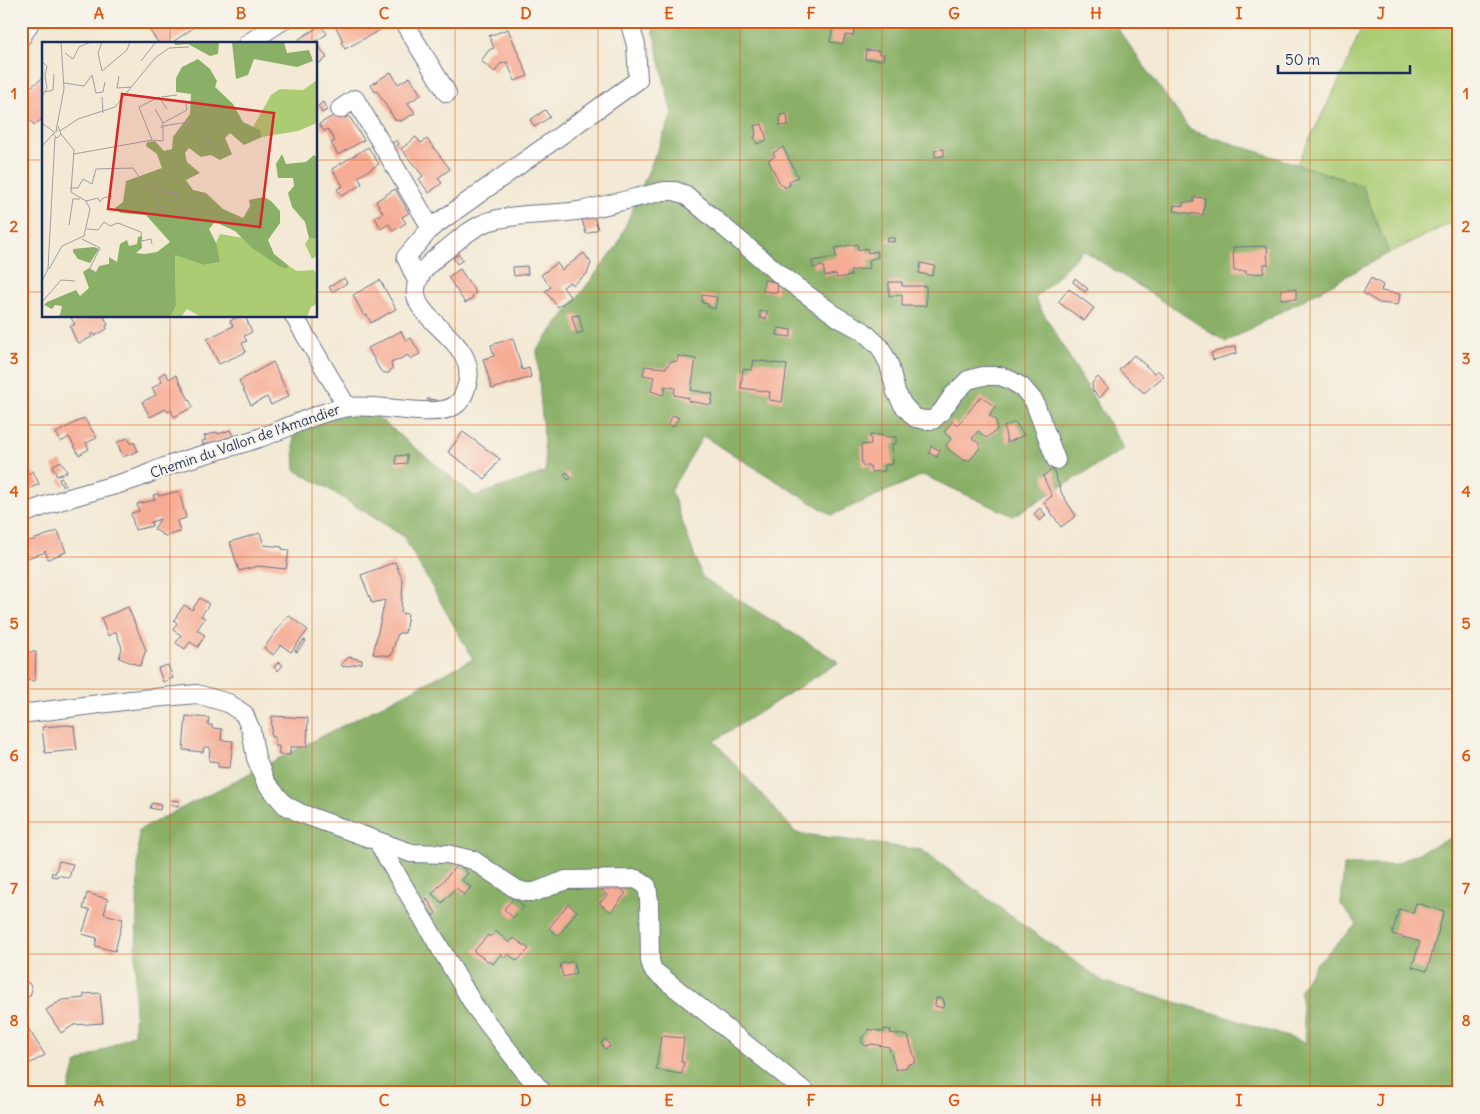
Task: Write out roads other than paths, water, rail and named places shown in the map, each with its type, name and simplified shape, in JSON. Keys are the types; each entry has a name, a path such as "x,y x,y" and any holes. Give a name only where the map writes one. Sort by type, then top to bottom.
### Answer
{"street":[{"path":"21,38 30,21"},
{"path":"250,42 282,21"},
{"path":"403,21 447,92"},
{"path":"418,281 406,257 431,228 638,80 636,45 629,21"},
{"path":"340,109 355,99 431,228"},
{"path":"418,281 429,263 467,233 487,222 514,216 581,210 664,191 675,191 686,195 783,277 839,318 863,331 880,347 889,364 896,392 915,418 932,420 968,380 983,376 1000,376 1022,388 1034,401 1056,460"},
{"name":"Chemin du Vallon de l'Amandier","path":"21,515 73,496 138,478 163,468 260,438 347,407 363,405 440,410 454,406 463,397 470,375 468,362 460,348 433,322 420,305 416,291 418,281"},
{"path":"295,318 347,407"},
{"path":"21,714 197,694 228,703 244,714 251,730 256,758 266,783 285,805 300,813 411,853 447,854 474,860 516,889 525,892 535,892 566,880 636,878 646,886 649,900 650,961 653,970 807,1093"},
{"path":"378,840 475,1007 543,1093"}]}
